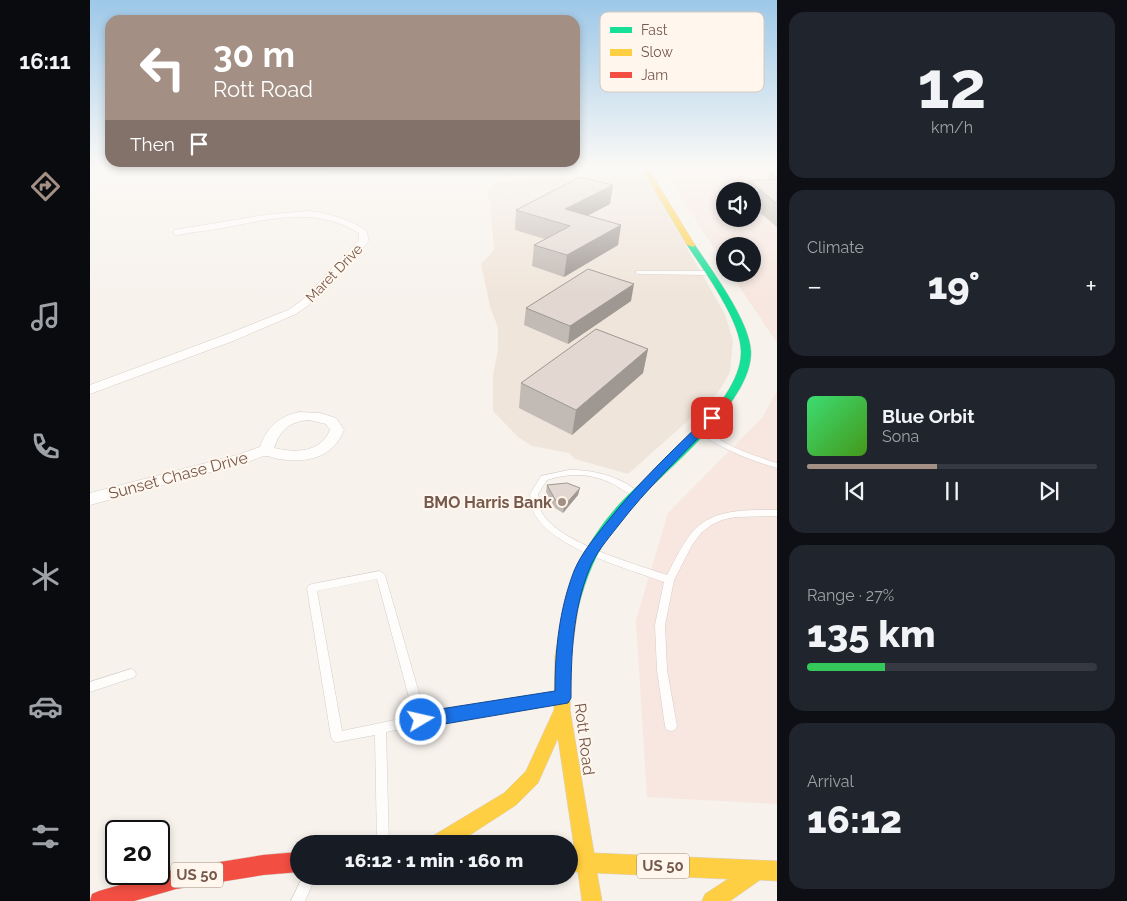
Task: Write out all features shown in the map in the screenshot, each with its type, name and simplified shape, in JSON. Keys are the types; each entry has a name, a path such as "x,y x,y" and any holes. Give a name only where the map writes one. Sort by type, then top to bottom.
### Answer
{"street":[{"name":"Rott Road","path":"592,901 562,710 563,656 568,622 581,572 592,550 636,494 701,430 734,394 744,375 747,359 746,344 738,323 670,210"},
{"name":"Maret Drive","path":"90,390 229,338 292,312 305,303 364,241 363,232 354,225 322,216 304,214 276,215 177,232"},
{"name":"Sunset Chase Drive","path":"90,499 266,451"},
{"path":"452,835 510,799 532,777 562,710"},
{"name":"US 50","path":"578,862 777,871"},
{"name":"US 50","path":"98,901 115,899 176,879 263,865 290,863"},
{"path":"712,901 758,870"}],"lane":[{"path":"638,272 709,274"},
{"path":"701,430 716,441 742,455 777,466"},
{"path":"636,494 616,480 579,472 555,474 544,478 534,494 538,514 546,524 562,537 669,580"},
{"path":"671,726 662,670 660,625 669,580 683,552 706,522 723,516 746,512 777,513"},
{"path":"421,720 380,574 312,588 337,737 421,720 563,698"},
{"path":"90,687 131,674"},
{"path":"380,729 383,835"},
{"path":"298,901 306,885"}],"shaded area":[{"path":"491,210 665,210 725,314 733,340 730,372 721,388 710,401 628,474 575,459 569,453 532,446 518,437 493,411 493,375 498,350 498,328 490,306 481,264 494,250"},
{"path":"689,210 716,210 716,227 761,227 761,210 777,210 777,343 736,282 761,282 761,237 716,237 716,251"},
{"path":"777,391 777,804 647,797 636,620 668,513 762,418"}],"building":[{"path":"516,210 569,210 621,225 567,255 534,245 570,226"},
{"path":"588,269 634,284 570,326 526,308"},
{"path":"596,329 648,349 576,410 521,383"},
{"path":"567,483 580,488 564,506 556,501 547,485"}],"traffic: fast":[{"path":"571,609 585,563 608,527 619,512 704,428 735,389 743,370 746,352 739,326 724,297 691,245"}],"traffic: slow":[{"path":"670,210 691,245"},
{"path":"571,609 563,656 562,710 592,901"},
{"path":"452,835 510,799 532,777 562,710"},
{"path":"578,862 777,871"},
{"path":"712,901 758,870"}],"traffic: jam":[{"path":"99,901 176,879 263,865 290,863"}],"place":[{"name":"BMO Harris Bank","path":"562,502"}],"route":[{"path":"421,720 563,698 563,656 568,622 581,572 592,550 636,494 712,418"}]}
